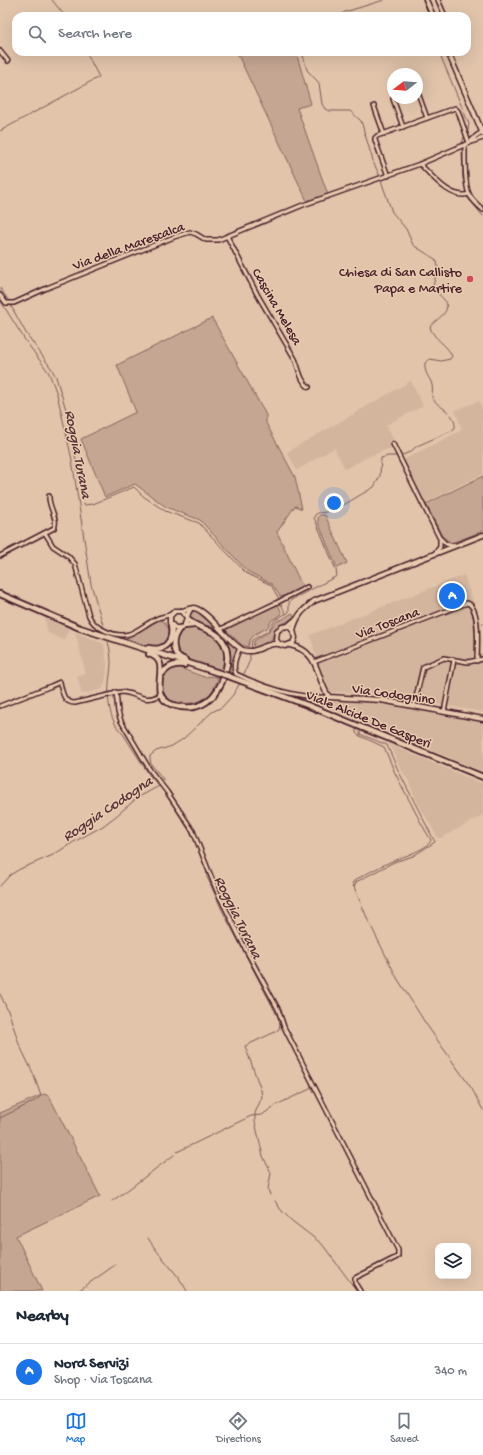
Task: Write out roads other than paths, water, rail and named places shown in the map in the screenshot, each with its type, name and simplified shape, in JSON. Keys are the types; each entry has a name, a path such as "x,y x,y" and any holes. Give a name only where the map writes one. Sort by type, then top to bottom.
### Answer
{"main road":[{"path":"426,0 431,12"},
{"path":"451,56 482,133"},
{"path":"329,696 314,662 302,649 295,638 293,630 299,614 314,601 483,535"},
{"path":"0,594 80,628 195,666"},
{"path":"192,608 182,627 174,636 173,646 181,658 195,666"},
{"path":"133,646 152,649 162,648 170,641 172,632 169,618 171,614 175,611 196,608 221,629 240,648 253,651 269,645 279,644 285,646 290,645 302,649"},
{"path":"133,646 137,650 152,655 156,658 161,667 158,686 160,695 168,702 174,705 187,707 202,705 207,702 218,690 223,678 228,660 226,647 219,637 213,632 194,625 181,611"},
{"path":"279,644 276,638 277,631 296,620"},
{"path":"170,624 175,628 194,625"},
{"path":"288,626 293,630"},
{"path":"269,645 276,638"},
{"path":"290,645 295,638"},
{"path":"160,676 168,667 172,665 180,664 195,666"},
{"name":"Viale Alcide De Gasperi","path":"195,666 246,680 483,777"},
{"name":"Via Codognino","path":"329,696 382,700 483,719"}],"street":[{"path":"438,0 443,12"},
{"path":"0,51 8,61"},
{"path":"395,104 403,126"},
{"path":"422,104 427,118"},
{"path":"374,106 384,134"},
{"path":"388,176 375,139 377,136 457,108 470,142"},
{"path":"470,142 482,133"},
{"path":"470,142 483,138"},
{"name":"Via della Marescalca","path":"0,295 6,303 14,303 105,263 164,240 188,233 194,233 210,241 226,236 303,205 420,164 470,142"},
{"path":"465,145 465,168 469,194 483,210"},
{"path":"420,164 451,193 459,196 469,194"},
{"name":"Cascina Melesa","path":"226,236 257,294 296,359 305,384 309,387"},
{"path":"393,444 439,537 446,544 456,546"},
{"path":"0,556 54,528 56,524 49,502 49,496"},
{"path":"46,533 52,546 68,556 75,564 88,616 96,626 116,634 126,635 160,617 171,614"},
{"path":"434,554 440,547 439,537"},
{"path":"221,629 306,587"},
{"name":"Via Toscana","path":"314,662 467,603 470,604 478,624 477,661"},
{"path":"160,617 166,619 170,624"},
{"path":"237,677 235,669 240,648"},
{"path":"414,706 422,668 444,658 468,662 483,659"},
{"path":"444,712 454,660"},
{"name":"Via Codognino","path":"246,680 293,694 306,696 329,696"},
{"path":"0,706 60,682 63,694 69,703 75,703 116,692 125,692 146,699 154,698 160,695"},
{"path":"116,692 118,712 121,721 150,770 162,784 193,831 216,889 281,1016 284,1027 398,1250 397,1257 355,1278 355,1283 360,1291"}],"waterway":[{"path":"52,0 62,12"},
{"name":"Roggia Codogna","path":"345,12 384,0"},
{"path":"436,0 440,12"},
{"path":"0,131 99,77 88,56"},
{"name":"Roggia Codogna","path":"303,56 307,70 319,83 322,104 325,109 330,111 350,111 361,121 374,164 392,212 406,229 413,245 435,259 437,262 438,267 433,286 447,305 442,316 430,327 434,335 447,348 452,356 450,359 441,361 430,359 425,363 425,367 426,373 432,385 432,398 450,414 455,423 455,428 400,456"},
{"path":"441,56 469,124 468,130"},
{"path":"462,143 464,137"},
{"path":"462,148 463,179"},
{"path":"467,197 483,216"},
{"path":"0,288 9,301"},
{"name":"Roggia Turana","path":"0,300 25,340 49,373 57,394 72,460 91,584 103,625"},
{"path":"11,306 26,333 56,377 68,416 84,505 93,504 134,487 143,496 165,511 199,523 246,573 271,585 279,599"},
{"name":"Roggia Codogna","path":"251,649 252,640 268,631 275,620 289,612 289,603 291,600 337,576 336,570 314,518 315,515 340,507 374,487 380,476 381,458 397,456"},
{"path":"281,604 286,614"},
{"name":"Roggia Turana","path":"108,642 111,663 109,705 112,718 150,776 165,792 192,835 206,868 207,877 222,910 278,1017 280,1024 279,1029 245,1046 261,1090 262,1097 255,1113 255,1122 263,1156 271,1173 268,1189 270,1195"},
{"name":"Roggia Codogna","path":"243,676 250,660 250,652"},
{"name":"Roggia Codogna","path":"0,886 10,875 20,869 53,855 103,826 137,798 161,785 163,779 151,764 150,756 156,751 172,746 183,739 212,712 222,707 233,695 240,683"},
{"path":"354,887 352,883 355,880 388,863 419,850 429,844 431,840 395,773 384,747 358,735 356,733 356,728"},
{"path":"360,730 360,734 387,745 398,770 435,842 413,856 394,862 356,882 354,887 368,920 397,978 426,1024 472,1089 483,1110"},
{"name":"Roggia Codogna","path":"0,994 9,1013 19,1044 33,1073 41,1096 0,1118"},
{"path":"177,1152 251,1116 262,1115 276,1105 310,1089 311,1085 284,1032"},
{"path":"112,1201 174,1155"},
{"path":"275,1201 281,1210 292,1221 322,1244 357,1291"},
{"path":"148,1238 183,1283 187,1291"},
{"path":"78,1291 115,1265"}],"place":[{"name":"Chiesa di San Callisto Papa e Martire","path":"470,279"},
{"name":"Nord Servizi","path":"452,596"}]}
